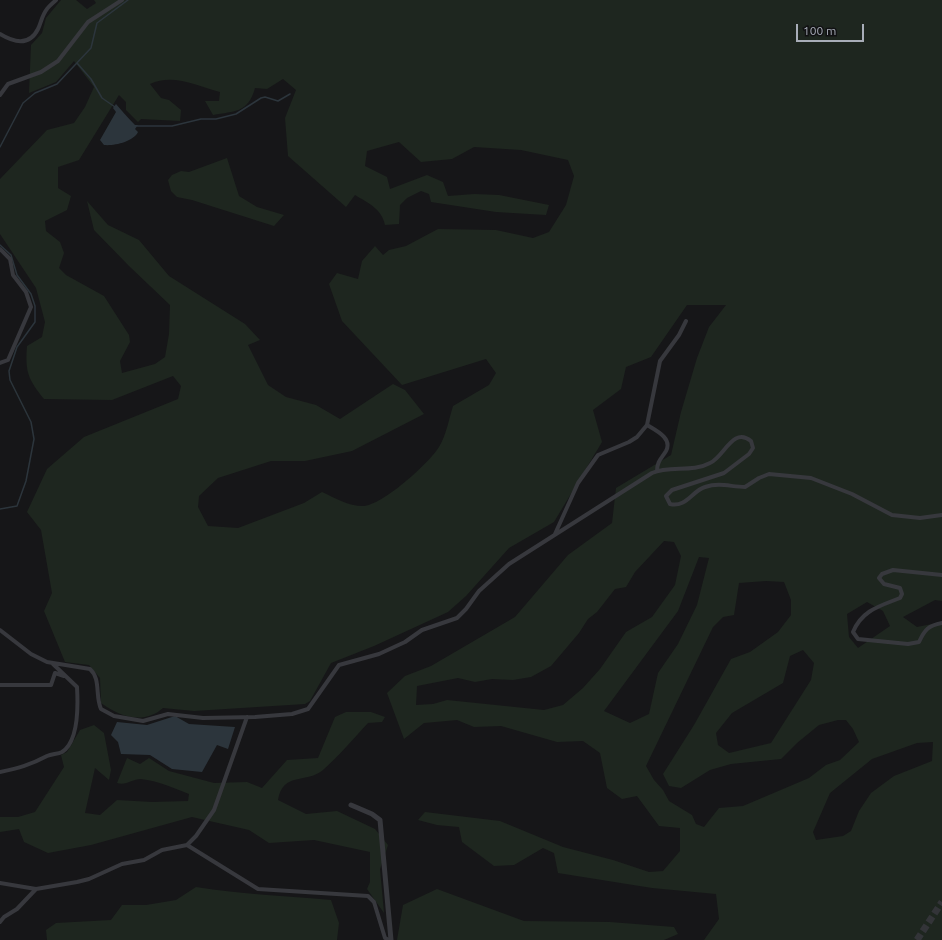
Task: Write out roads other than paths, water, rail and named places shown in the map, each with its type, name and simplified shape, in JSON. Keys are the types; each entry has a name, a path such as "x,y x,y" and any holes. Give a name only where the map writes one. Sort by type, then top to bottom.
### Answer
{"street":[{"path":"0,34 14,42 20,42 30,38 38,30 46,9 56,0"},
{"path":"0,95 8,84 41,72 58,61 88,22 122,0"},
{"path":"0,249 10,259 13,275 26,292 31,307 8,360 0,363"},
{"path":"555,534 578,483 598,455 629,442 637,437 647,425 660,361 679,336 686,321"},
{"path":"647,425 662,433 667,443 666,451 658,462 657,471"},
{"path":"52,664 90,669 96,678 98,698 102,709 120,717 148,720 168,714 203,718 247,718 292,714 308,709 312,706 339,664 379,654 406,642 422,630 457,618 466,609 479,591 495,576 516,559 555,534 657,471 687,469 710,464 717,459 732,440 745,437 753,444 752,451 749,454 724,473 672,490 666,496 668,502 670,504 680,505 698,490 718,484 745,488 759,478 772,474 814,479 852,494 896,517 920,518 942,515"},
{"path":"942,575 892,570 882,574 880,578 884,584 900,588 902,594 900,598 870,610 857,622 853,632 858,639 908,644 919,642 928,626 942,623"},
{"path":"0,630 32,654 52,664 77,687 76,727 66,748 62,752 48,756 34,764 0,772"},
{"path":"0,685 51,685 55,673 65,676"},
{"path":"0,883 36,889 89,879 122,864 144,860 162,850 187,845 196,836 214,810 247,718"},
{"path":"351,805 372,814 380,820 382,828 390,940"},
{"path":"187,845 258,889 368,896 374,902 385,938 390,940"},
{"path":"0,922 4,917 17,909 36,889"}],"waterway":[{"path":"0,147 23,103 35,93 57,84 91,48 97,23 128,0"},
{"path":"77,63 91,79 102,98 115,107"},
{"path":"137,126 172,126 201,119 216,119 236,114 261,98 265,97 278,101 290,94"},
{"path":"0,245 11,255 17,275 31,294 35,306 35,322 17,347 9,371 10,380 31,422 34,439 26,481 17,506 0,509"}],"tunnel":[{"path":"917,940 942,902"}]}
